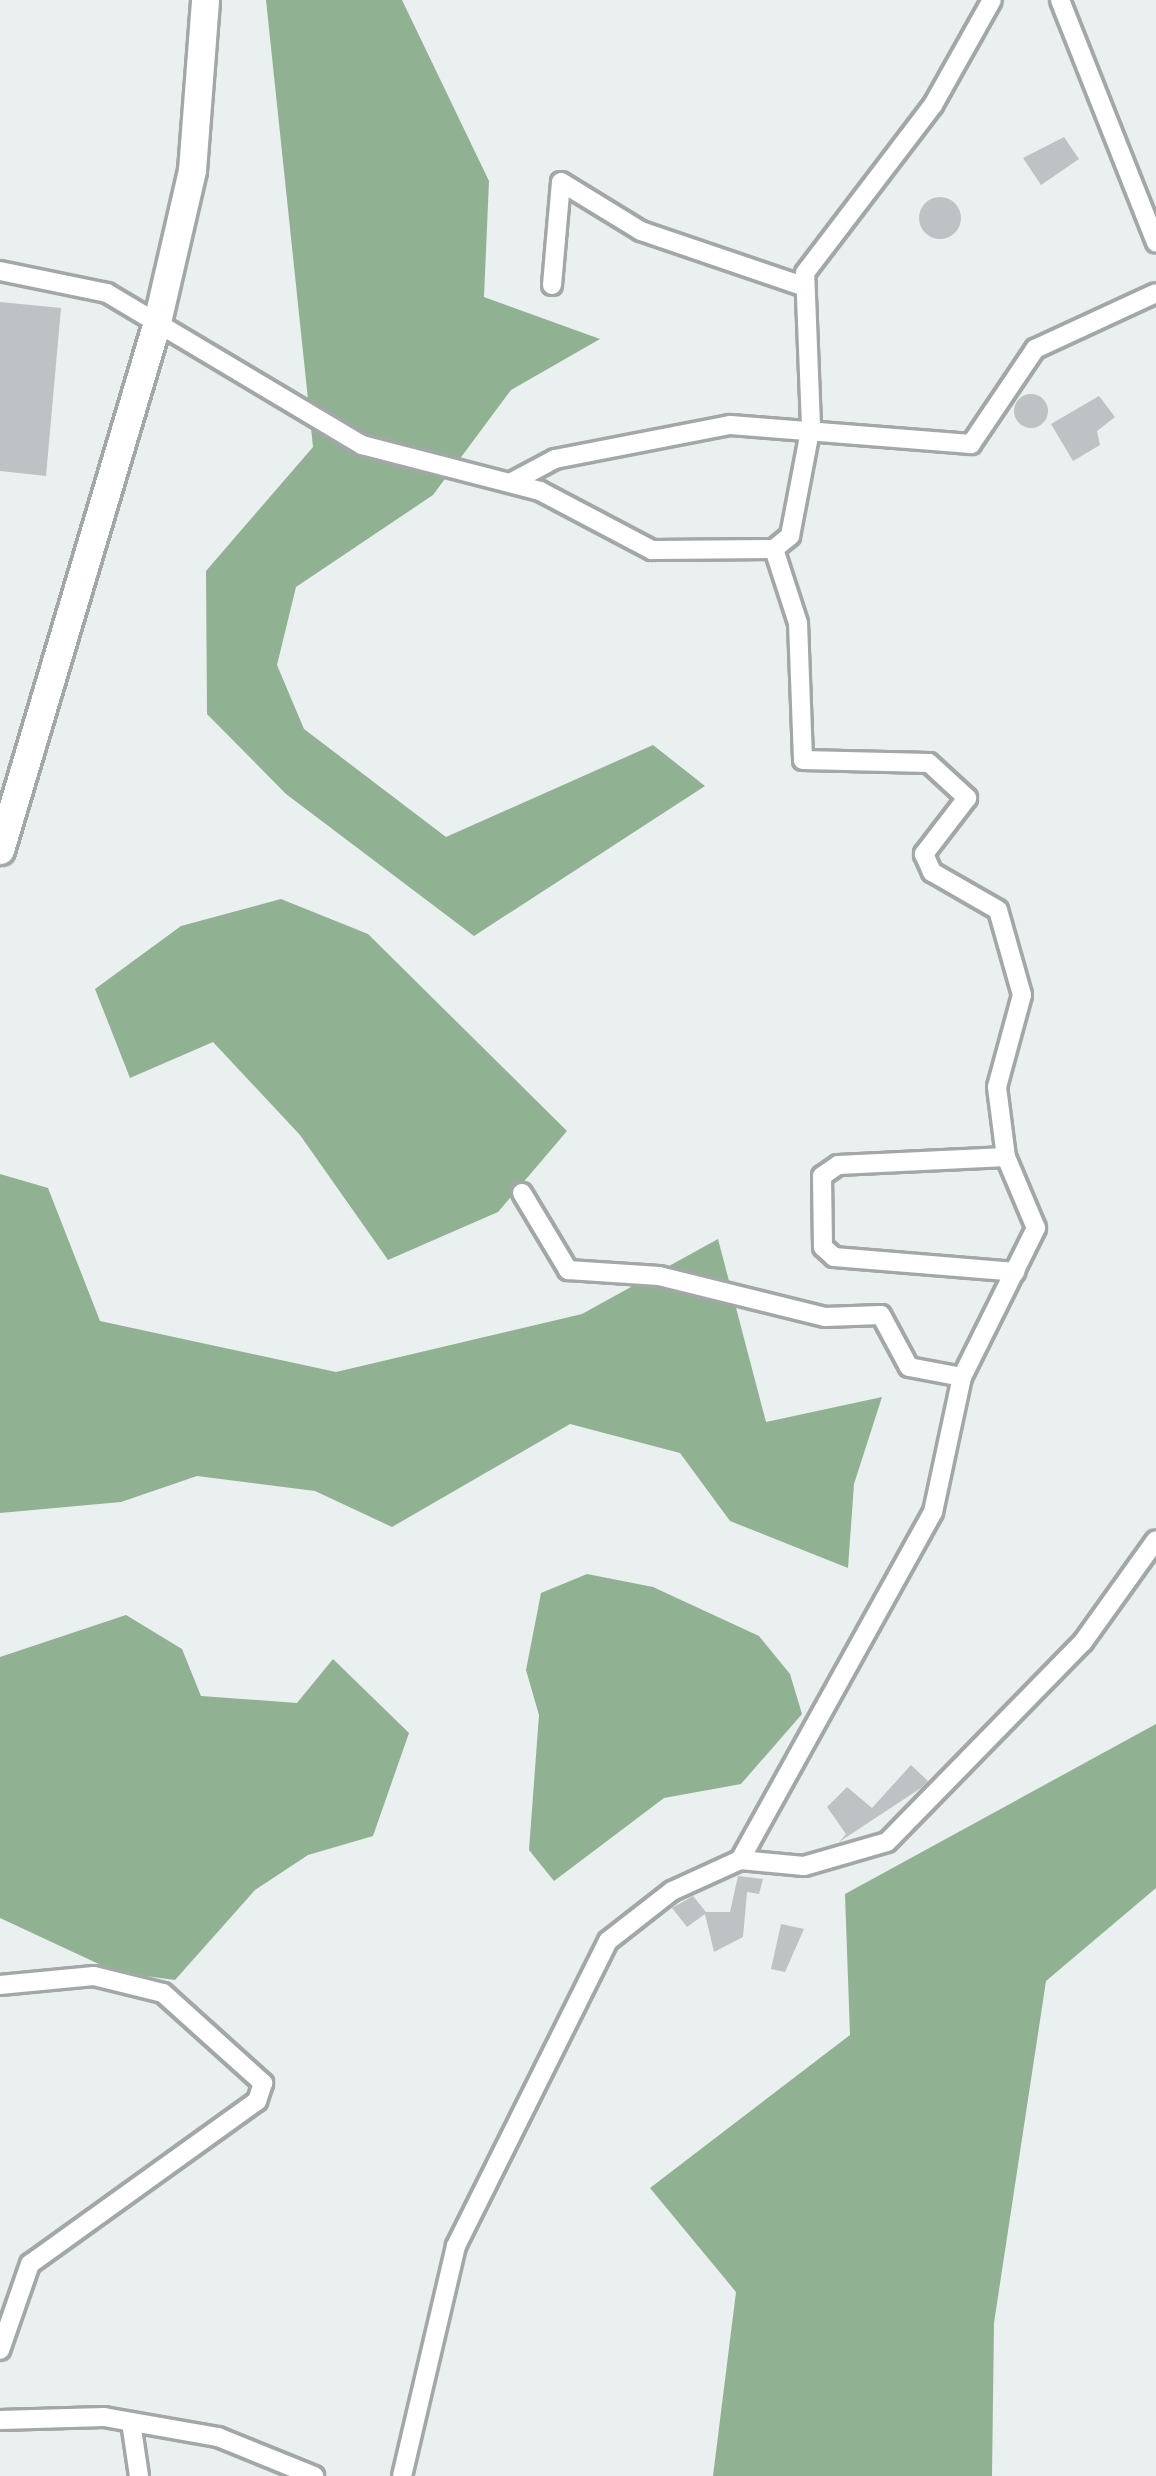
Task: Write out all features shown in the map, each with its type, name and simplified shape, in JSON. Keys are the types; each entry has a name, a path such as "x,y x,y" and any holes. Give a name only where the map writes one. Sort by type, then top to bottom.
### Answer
{"street":[{"path":"0,850 157,322 192,170 205,0"},
{"path":"0,271 59,277 157,322 362,445 512,482 652,550 774,549 790,536 811,426 803,286 815,252 933,105 992,0"},
{"path":"1060,0 1156,243"},
{"path":"551,285 561,182 641,231 803,286"},
{"path":"512,482 554,459 730,425 811,426 971,444 1035,349 1156,293"},
{"path":"740,1860 933,1512 962,1377 1036,1228 1006,1157 997,1087 1022,995 998,910 932,872 924,854 967,798 929,764 803,760 798,623 774,549"},
{"path":"1006,1157 838,1165 822,1176 823,1247 834,1257 1015,1272"},
{"path":"522,1193 568,1270 659,1276 825,1317 881,1316 909,1367 962,1377"},
{"path":"402,2476 456,2246 608,1941 673,1891 740,1860 804,1866 887,1842 1083,1642 1156,1540"},
{"path":"0,1985 94,1976 163,1993 263,2084 257,2101 30,2264 0,2350"},
{"path":"0,2420 131,2422 218,2437 314,2476"},
{"path":"131,2422 140,2476"}],"green space":[{"path":"266,0 402,0 489,181 484,297 600,339 511,390 433,495 296,587 277,665 304,729 446,837 653,745 705,786 474,936 286,794 207,714 206,571 313,447"},
{"path":"281,899 368,934 567,1131 498,1212 388,1260 300,1135 213,1042 130,1078 95,989 181,926"},
{"path":"0,1174 48,1188 100,1321 336,1372 582,1314 718,1239 766,1422 882,1397 854,1484 848,1568 730,1521 680,1453 570,1424 392,1527 315,1491 197,1476 121,1502 0,1513"},
{"path":"587,1574 653,1587 759,1636 790,1674 802,1714 741,1784 664,1798 554,1881 529,1850 539,1715 526,1670 541,1593"},
{"path":"126,1615 182,1649 201,1696 297,1703 333,1659 409,1733 373,1836 308,1855 255,1890 175,1980 116,1972 0,1918 0,1657"},
{"path":"1156,1724 1156,1888 1046,1981 994,2323 992,2476 713,2476 736,2292 650,2188 850,2035 845,1894"}],"building":[{"path":"1064,137 1079,159 1041,185 1023,158"},
{"path":"940,197 955,203 961,218 955,233 940,239 925,233 919,218 925,203"},
{"path":"0,302 61,308 46,476 0,471"},
{"path":"1031,394 1043,399 1048,411 1043,423 1031,428 1019,423 1014,411 1019,399"},
{"path":"1099,396 1115,417 1097,431 1100,445 1073,461 1051,424"},
{"path":"911,1765 928,1781 839,1842 846,1834 827,1807 847,1787 872,1808"},
{"path":"738,1876 763,1879 759,1894 747,1892 743,1937 714,1952 705,1914 687,1927 672,1908 693,1896 706,1912 730,1912"},
{"path":"781,1924 804,1929 785,1972 771,1969"}]}
